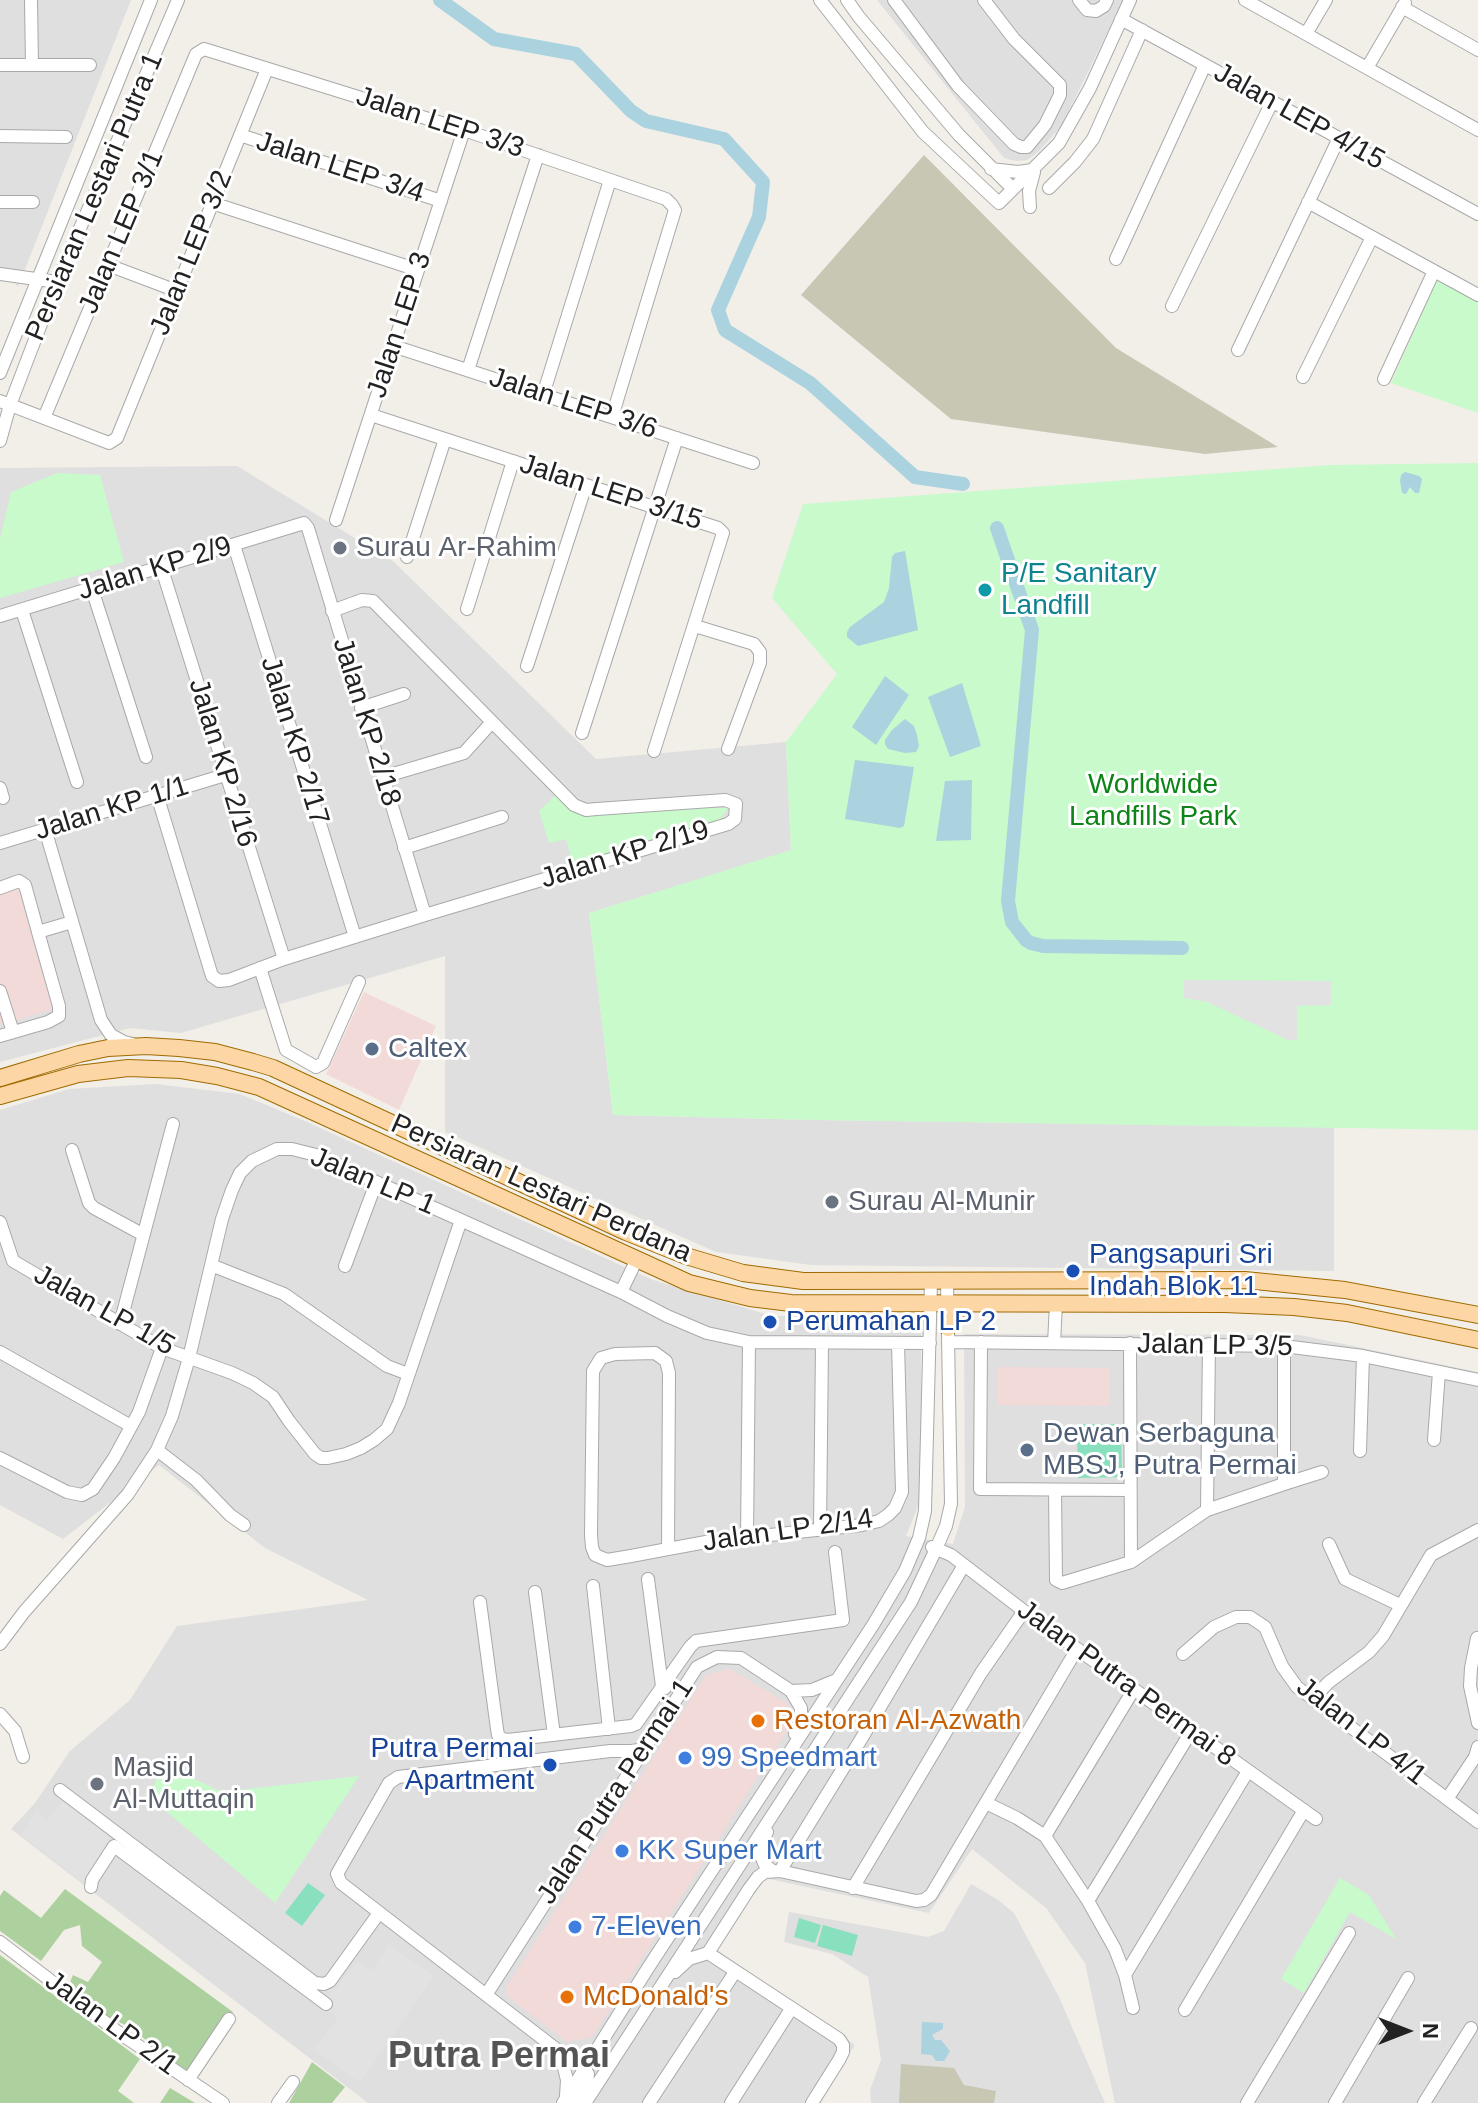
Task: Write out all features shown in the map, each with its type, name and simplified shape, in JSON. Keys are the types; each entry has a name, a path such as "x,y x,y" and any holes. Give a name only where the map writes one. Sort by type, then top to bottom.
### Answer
{"main road":[{"name":"Persiaran Lestari Perdana","path":"0,1078 108,1048 146,1046 215,1052 273,1068 626,1232 686,1256 755,1275 803,1281 1245,1280 1345,1290 1478,1315"},
{"name":"Persiaran Lestari Perdana","path":"0,1096 78,1074 128,1068 181,1070 259,1087 689,1283 750,1298 791,1303 1225,1304 1294,1307 1347,1313 1478,1340"},
{"path":"616,1250 626,1232"},
{"path":"947,1304 948,1335"}],"street":[{"path":"31,0 32,65"},
{"name":"Persiaran Lestari Putra 1","path":"0,373 151,0"},
{"name":"Persiaran Lestari Putra 1","path":"0,443 5,403 178,0"},
{"path":"820,0 923,132 999,203 1059,143 1090,88 1130,0"},
{"path":"847,0 959,135 1013,189"},
{"path":"894,0 958,86 1014,144 1027,147 1045,125 1060,95 1060,85 1014,39 984,0"},
{"path":"1079,0 1087,10 1096,11 1106,3"},
{"path":"1247,0 1478,130"},
{"path":"1306,34 1326,0"},
{"path":"1367,68 1404,3 1478,50"},
{"path":"845,32 859,17"},
{"name":"Jalan LEP 4/15","path":"1121,19 1478,214"},
{"path":"1049,188 1093,139 1142,30"},
{"name":"Jalan LEP 3/3","path":"204,49 464,130 666,199 675,210 612,417"},
{"name":"Jalan LEP 3/1","path":"39,416 108,265 196,54 204,49"},
{"path":"0,65 90,65"},
{"path":"1116,259 1205,65"},
{"name":"Jalan LEP 3/2","path":"39,416 109,443 117,438 267,69"},
{"path":"1172,306 1272,102"},
{"name":"Jalan LEP 3","path":"336,520 464,130"},
{"name":"Jalan LEP 3/4","path":"240,135 441,201"},
{"path":"0,136 66,137"},
{"path":"1238,350 1339,138"},
{"path":"468,370 538,155"},
{"path":"991,169 1018,172 1035,169"},
{"path":"1030,207 1029,191 1035,169"},
{"path":"543,395 610,180"},
{"path":"0,202 33,202"},
{"path":"1308,202 1478,295"},
{"path":"212,203 418,270"},
{"path":"1303,377 1372,237"},
{"path":"108,265 177,291"},
{"path":"1384,379 1434,271"},
{"path":"0,274 57,282"},
{"path":"17,275 24,294 25,310"},
{"name":"Jalan LEP 3/6","path":"393,346 753,463"},
{"path":"5,403 39,416"},
{"name":"Jalan LEP 3/15","path":"371,415 718,528 723,533 654,751"},
{"path":"0,443 11,423 22,417 39,416"},
{"path":"582,733 677,438"},
{"path":"407,557 445,439"},
{"path":"467,609 513,461"},
{"path":"527,666 586,485"},
{"name":"Jalan KP 2/9","path":"0,616 304,523 308,528"},
{"name":"Jalan KP 2/18","path":"308,528 425,915"},
{"name":"Jalan KP 2/17","path":"234,545 355,937"},
{"name":"Jalan KP 2/16","path":"161,566 284,959"},
{"path":"92,589 146,757"},
{"name":"Jalan KP 2/19","path":"157,795 212,976 219,981 728,824 735,819 736,804 725,800 586,810 574,805 373,601 362,600 332,611"},
{"path":"22,610 77,782"},
{"path":"695,626 754,644 760,652 760,663 728,749"},
{"path":"361,708 404,694"},
{"path":"383,777 464,753 492,722"},
{"name":"Jalan KP 1/1","path":"0,843 225,775"},
{"path":"404,848 502,817"},
{"path":"45,829 101,1020 111,1035 124,1042 146,1046"},
{"path":"0,888 19,881 25,885 59,1006 59,1016 6,1034 0,991"},
{"path":"38,932 72,922"},
{"path":"260,968 286,1050 316,1067 323,1063 359,982"},
{"path":"79,1054 100,1037 101,1020"},
{"path":"120,1324 173,1124"},
{"name":"Jalan LP 1","path":"0,1644 24,1612 128,1494 157,1450 172,1416 222,1219 240,1173 252,1161 277,1149 316,1155 707,1333 749,1342 930,1343"},
{"path":"72,1150 89,1203 142,1234"},
{"path":"345,1266 376,1183"},
{"path":"211,1265 284,1294 387,1366 408,1374 461,1220"},
{"name":"Jalan LP 1/5","path":"0,1222 13,1261 162,1348 253,1383 273,1397 321,1458 337,1457 361,1448 387,1429 408,1374"},
{"path":"621,1292 637,1259"},
{"path":"584,2068 873,1625 905,1571 918,1540 925,1511 930,1343 947,1304 939,1281"},
{"path":"1054,1343 1056,1304"},
{"path":"585,2103 911,1602 946,1526 951,1504 948,1335"},
{"name":"Jalan LP 3/5","path":"948,1335 981,1342 1284,1346 1363,1356 1478,1380"},
{"path":"747,1538 749,1342"},
{"path":"981,1342 980,1489 1130,1490"},
{"name":"Jalan LP 2/14","path":"668,1549 669,1373 666,1361 655,1353 615,1354 601,1358 593,1371 591,1535 595,1555 607,1560 668,1549 706,1542 879,1521 888,1515 900,1500 902,1492 898,1343"},
{"path":"1130,1343 1131,1562"},
{"path":"820,1530 822,1344"},
{"path":"1207,1510 1209,1344"},
{"path":"1284,1346 1284,1484"},
{"path":"0,1458 67,1492 82,1495 93,1489 139,1412 162,1348"},
{"path":"0,1352 131,1426"},
{"path":"1360,1451 1363,1356"},
{"path":"1434,1440 1439,1372"},
{"path":"157,1450 196,1480 244,1525"},
{"path":"1055,1490 1056,1580 1062,1583 1131,1562 1207,1510 1322,1472"},
{"path":"1312,1699 1369,1652 1383,1636 1431,1555 1478,1530"},
{"name":"Jalan Putra Permai 8","path":"918,1540 951,1555 1024,1611 1316,1819"},
{"path":"1329,1544 1345,1579 1400,1605"},
{"path":"480,1602 498,1735 508,1740 609,1729 636,1724 696,1641 843,1620 835,1552"},
{"path":"777,1871 863,1736 964,1565"},
{"path":"648,1579 662,1686"},
{"path":"593,1586 609,1729"},
{"path":"535,1592 554,1735"},
{"path":"853,1888 981,1673 1024,1611"},
{"name":"Jalan LP 4/1","path":"1183,1654 1214,1627 1236,1617 1250,1617 1265,1627 1282,1666 1297,1687 1478,1822"},
{"path":"1477,1638 1470,1686 1478,1723"},
{"path":"760,1846 765,1865 777,1871 916,1901 924,1900 931,1895 1077,1649"},
{"name":"Jalan Putra Permai 1","path":"486,1995 697,1667 717,1657 741,1658 791,1691"},
{"path":"781,1766 801,1719 801,1708 791,1691 812,1690 837,1679"},
{"path":"662,1686 678,1696"},
{"path":"1045,1836 1134,1689"},
{"path":"0,1714 15,1731 23,1757"},
{"path":"1088,1901 1192,1730"},
{"path":"568,2102 587,2083 588,2074 584,2068 379,1913 341,1883 337,1874 393,1779 610,1751 639,1750 646,1745"},
{"path":"1447,1799 1475,1757 1478,1747"},
{"path":"610,1751 630,1769"},
{"path":"475,1753 476,1767"},
{"path":"1125,1975 1248,1771"},
{"path":"60,1790 315,1983 330,1981 379,1913"},
{"path":"749,1889 760,1846 781,1800"},
{"path":"986,1803 1045,1836 1115,1949 1133,2008"},
{"path":"1185,2010 1304,1810"},
{"path":"91,1887 92,1880 114,1846 326,2004"},
{"path":"661,1985 689,1959 708,1953 758,1877 765,1872 777,1871"},
{"path":"1247,2103 1349,1933"},
{"name":"Jalan LP 2/1","path":"0,1942 118,2032 223,2103"},
{"path":"708,1953 839,2039 843,2045 839,2060 812,2103"},
{"path":"463,1977 481,1980 491,1977 505,1966"},
{"name":"Jalan Putra Permai 1","path":"505,1966 499,1985 505,2010"},
{"path":"649,2103 735,1972"},
{"path":"1335,2103 1408,1978"},
{"path":"584,2068 601,2064 627,2025 647,2006"},
{"path":"731,2103 791,2009"},
{"path":"188,2080 229,2019"},
{"path":"1424,2103 1471,2028"},
{"path":"560,2052 574,2054 589,2050 604,2039"},
{"path":"560,2052 567,2080 568,2102"},
{"path":"278,2103 293,2082"}],"shaded area":[{"path":"0,0 131,0 18,287 12,280 0,280"},
{"path":"877,0 1123,0 1061,127 1038,152 1027,160 1016,161 1004,158"},
{"path":"924,155 1116,348 1278,447 1205,454 951,419 801,295"},
{"path":"237,466 394,562 596,759 786,742 791,851 589,913 613,1115 1334,1127 1334,1271 811,1265 716,1252 445,1132 445,956 181,1033 130,1028 0,1062 0,468"},
{"path":"21,888 54,1009 0,1025 0,894"},
{"path":"1184,980 1331,981 1331,1005 1297,1006 1297,1040 1288,1040 1207,1002 1184,998"},
{"path":"364,992 436,1026 399,1110 326,1074"},
{"path":"155,1084 240,1094 653,1280 772,1316 921,1315 921,1499 906,1536 953,1544 965,1507 964,1334 1300,1335 1478,1372 1478,2103 1115,2103 1085,1963 1046,1908 972,1849 929,1913 764,1878 716,1949 855,2045 820,2103 368,2103 11,1829 35,1803 70,1751 130,1700 177,1626 368,1600 265,1548 159,1465 63,1539 0,1505 0,1110 69,1089"},
{"path":"998,1367 1109,1368 1109,1406 998,1405"},
{"path":"729,1669 787,1703 792,1723 592,2037 567,2042 507,1996 506,1988 706,1675"},
{"path":"63,1801 123,1848 92,1889 21,1835 37,1809 46,1820"},
{"path":"971,1884 1014,1913 1059,1997 1105,2103 871,2103 870,2090 881,2060 868,1977 832,1954 784,1942 789,1912 928,1937 944,1931"},
{"path":"389,1945 434,1976 360,2083 313,2049 338,2019 321,2005 357,1962 372,1970"},
{"path":"901,2064 954,2068 964,2085 996,2091 994,2103 899,2103"}],"green space":[{"path":"1437,280 1478,302 1478,413 1391,383"},
{"name":"Worldwide Landfills Park","path":"1478,463 1478,1130 613,1115 589,913 791,850 786,742 837,674 772,598 803,504 1330,465"},
{"path":"57,473 100,475 124,562 0,598 0,539 11,492"},
{"path":"557,794 571,809 728,808 719,821 573,864 566,839 549,843 539,811"},
{"path":"1077,1424 1121,1424 1122,1477 1078,1478"},
{"path":"164,1765 222,1792 359,1776 275,1903 148,1796"},
{"path":"1340,1878 1369,1895 1396,1939 1350,1912 1304,1993 1281,1979"},
{"path":"308,1883 325,1895 302,1926 285,1913"},
{"path":"65,1889 233,2012 186,2072 131,2028 95,2010 68,1987 73,1975 88,1982 102,1962 82,1946 80,1925 64,1930 41,1961 0,1931 0,1896 4,1890 41,1918"},
{"path":"799,1918 821,1925 815,1943 794,1937"},
{"path":"823,1925 858,1935 852,1956 817,1946"},
{"path":"0,1955 140,2059 118,2091 134,2103 0,2103"},
{"path":"312,2062 345,2087 332,2103 289,2103"},
{"path":"170,2088 195,2103 160,2103"}],"water":[{"path":"1405,472 1422,479 1419,493 1410,487 1406,494 1402,493 1400,481"},
{"path":"905,551 918,630 858,646 847,637 847,632 884,602 889,588 892,557"},
{"path":"885,676 909,695 876,745 852,727"},
{"path":"962,683 981,746 950,757 928,697"},
{"path":"905,719 914,726 917,735 919,746 916,752 888,749 885,744 892,730"},
{"path":"855,760 914,767 904,826 900,828 845,819"},
{"path":"972,780 971,840 936,841 945,781"},
{"path":"922,2022 943,2023 943,2029 932,2035 950,2051 944,2061 921,2054"}],"waterway":[{"path":"440,0 494,39 576,54 631,111 646,121 724,139 763,182 759,217 718,310 725,330 810,383 915,477 963,484"},
{"path":"997,528 1032,630 1008,901 1012,922 1026,940 1043,946 1182,948"}],"place":[{"name":"Surau Ar-Rahim","path":"340,548"},
{"name":"P/E Sanitary Landfill","path":"985,590"},
{"name":"Caltex","path":"372,1049"},
{"name":"Surau Al-Munir","path":"832,1202"},
{"name":"Pangsapuri Sri Indah Blok 11","path":"1073,1271"},
{"name":"Perumahan LP 2","path":"770,1322"},
{"name":"Dewan Serbaguna MBSJ, Putra Permai","path":"1027,1450"},
{"name":"Restoran Al-Azwath","path":"758,1721"},
{"name":"99 Speedmart","path":"685,1758"},
{"name":"Putra Permai Apartment","path":"550,1765"},
{"name":"Masjid Al-Muttaqin","path":"97,1784"},
{"name":"KK Super Mart","path":"622,1851"},
{"name":"7-Eleven","path":"575,1927"},
{"name":"McDonald's","path":"567,1997"}],"district":[{"name":"Putra Permai","path":"499,2057"}]}
